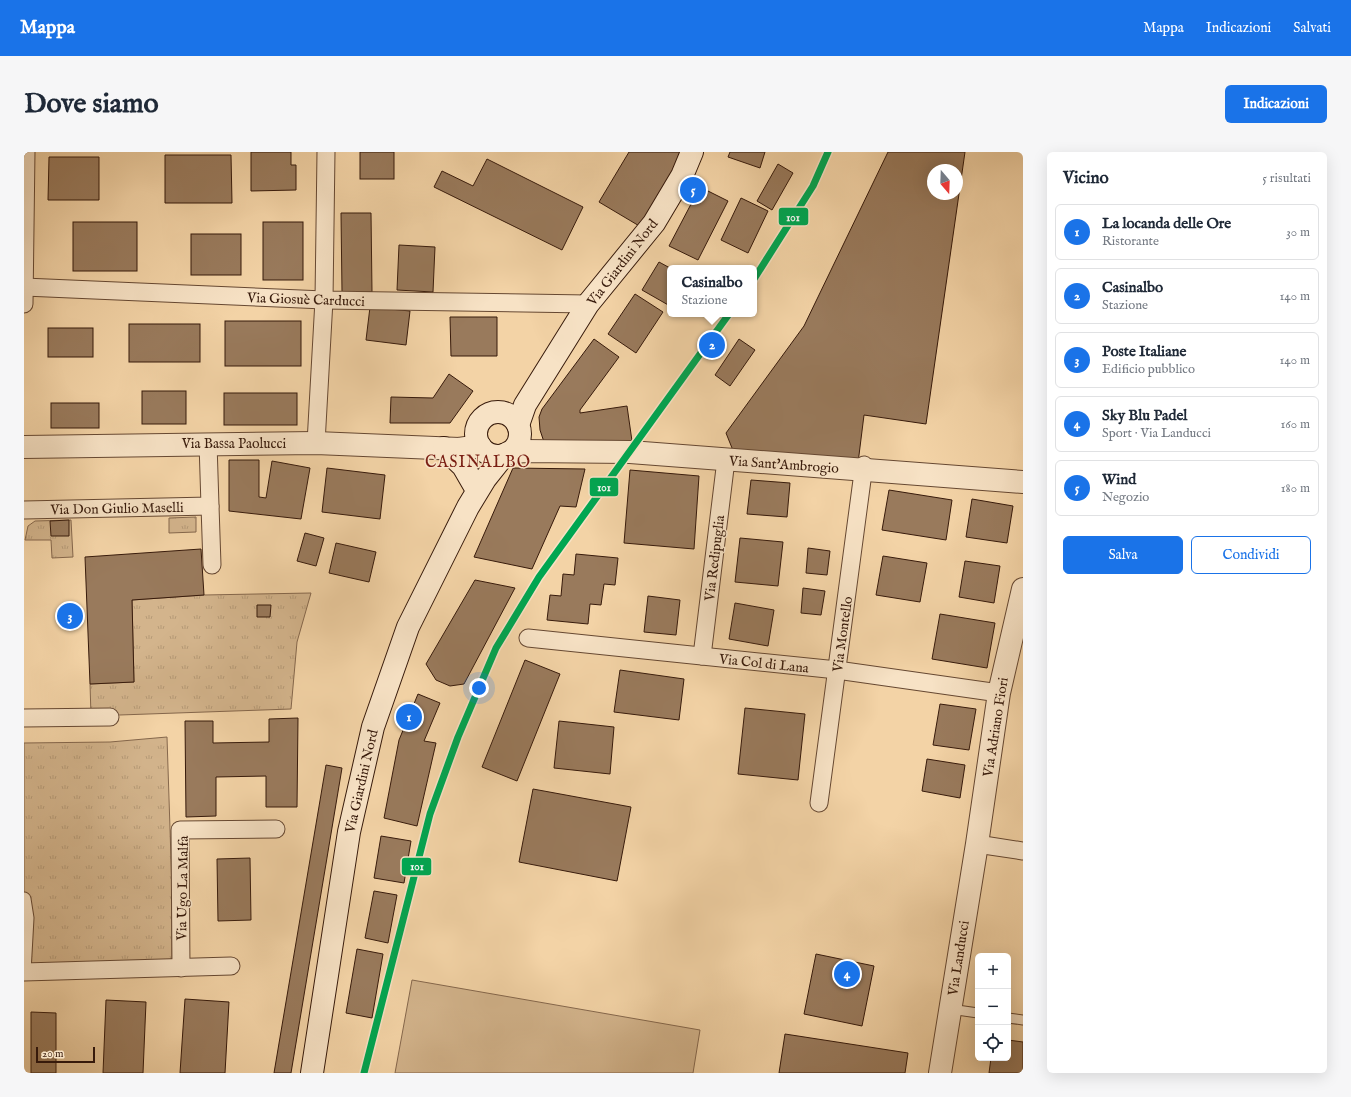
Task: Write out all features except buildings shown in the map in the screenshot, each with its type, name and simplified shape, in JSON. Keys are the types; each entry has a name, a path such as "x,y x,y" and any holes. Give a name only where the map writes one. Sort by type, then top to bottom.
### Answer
{"street":[{"path":"24,304 26,152"},
{"path":"316,443 324,300 326,152"},
{"name":"Via Giardini Nord","path":"312,1073 349,832 373,727 408,627 468,507 485,479 506,454 518,444 520,431 518,425 525,405 547,368 588,304 654,223 682,176 692,152"},
{"name":"Via Giosuè Carducci","path":"24,287 324,300 588,304"},
{"name":"Via Giardini Nord","path":"468,507 474,485 479,441 478,424 486,415 498,412 516,399 547,368"},
{"path":"498,412 510,415 531,442 544,452"},
{"name":"Via Bassa Paolucci","path":"24,447 208,443 316,443 444,448 467,440 479,441"},
{"path":"479,441 491,454 506,454"},
{"path":"208,443 212,565"},
{"path":"444,448 463,466 474,485"},
{"name":"Via Sant'Ambrogio","path":"506,454 544,452 630,452 726,460 863,468 1023,482"},
{"name":"Via Redipuglia","path":"702,656 726,460"},
{"name":"Via Montello","path":"818,803 863,468"},
{"name":"Via Don Giulio Maselli","path":"24,510 210,506"},
{"name":"Via Adriano Fiori","path":"977,844 999,693 1023,589"},
{"name":"Via Col di Lana","path":"528,638 837,670 999,693"},
{"path":"24,718 110,717"},
{"name":"Via Ugo La Malfa","path":"181,968 180,830 276,829"},
{"path":"977,844 1023,850"},
{"name":"Via Landucci","path":"940,1073 977,844"},
{"path":"24,899 27,918 24,972 231,966"}],"lane":[{"path":"950,1009 975,1013"},
{"path":"1011,1018 1023,1020"}],"green space":[{"path":"196,517 196,532 169,533 169,518"},
{"path":"71,520 73,557 52,558 51,540 25,540 28,526 35,521"},
{"path":"311,593 297,642 291,709 91,716 90,684 134,682 132,600 204,595"},
{"path":"167,737 172,890 172,968 24,972 24,743 110,742"},
{"path":"412,980 700,1030 693,1073 395,1073"}],"transit line":[{"name":"101","path":"757,274 813,186 828,152"},
{"name":"101","path":"364,1073 430,814 458,737 496,648 539,577 727,317"}],"place":[{"name":"Wind","path":"693,190"},
{"name":"Casinalbo","path":"712,345"},
{"name":"Poste Italiane","path":"70,616"},
{"name":"La locanda delle Ore","path":"409,717"},
{"name":"Sky Blu Padel","path":"847,974"}],"district":[{"name":"CASINALBO","path":"478,461"}]}
